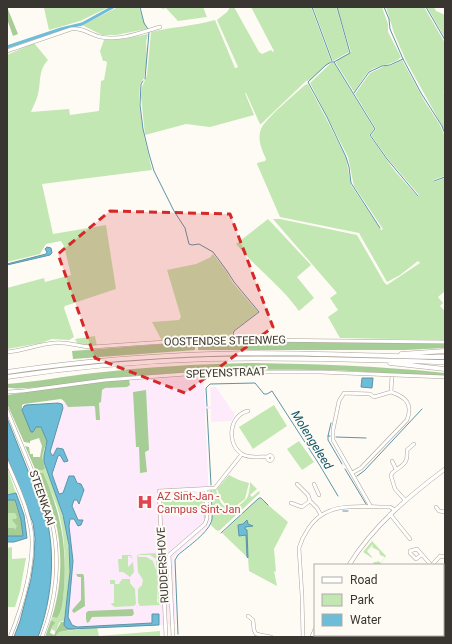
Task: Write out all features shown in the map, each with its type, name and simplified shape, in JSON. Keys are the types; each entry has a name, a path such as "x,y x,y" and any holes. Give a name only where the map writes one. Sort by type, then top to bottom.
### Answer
{"highway":[{"path":"395,356 401,354 445,351"},
{"path":"8,375 105,360 189,355 252,353 445,357"},
{"path":"8,375 184,360 252,358 445,362"},
{"path":"382,361 393,364 445,369"}],"main road":[{"path":"350,564 365,543 390,514 405,500 445,469"}],"street":[{"path":"7,51 71,29 80,29 96,36 107,38 129,35 160,27"},
{"name":"OOSTENDSE STEENWEG","path":"7,352 60,342 92,348 168,342 237,340 445,342"},
{"name":"SPEYENSTRAAT","path":"7,392 105,380 186,374 267,372 445,378"},
{"path":"391,392 392,376"},
{"path":"352,473 361,468 407,420 409,406 403,397 391,392 374,397 370,394 346,393 339,399 333,430 333,440 371,507"},
{"name":"STEENKAAI","path":"7,410 33,472 52,525 56,556 54,590 50,611 42,637"},
{"path":"248,411 240,414 236,418 232,429 233,441 242,454 253,457 266,457"},
{"path":"405,500 396,489 391,477 392,473 406,461 408,458 407,450 414,444"},
{"name":"RUDDERSHOVE","path":"166,637 159,491 215,488 242,454"},
{"path":"7,462 26,510 32,541 28,578 10,637"},
{"path":"392,462 396,469"},
{"path":"297,484 308,495 310,501 321,515"},
{"path":"314,484 319,495"},
{"name":"RUDDERSHOVE","path":"172,637 169,555 205,524 207,518 206,489"},
{"path":"308,495 316,490"},
{"path":"291,504 302,508 310,501"},
{"path":"303,637 299,548 301,540 310,526 321,515 336,508 390,507 395,510"},
{"path":"436,507 439,511 445,512"},
{"path":"390,514 410,539"},
{"path":"421,555 430,564"},
{"path":"432,564 440,556 445,557"},
{"path":"248,616 253,620 256,634 271,637"}],"highlighted area":[{"path":"110,211 230,214 273,327 185,393 95,358 58,254"}],"shaded area":[{"name":"AZ Sint-Jan - Campus Sint-Jan","path":"193,374 204,382 205,406 211,406 210,387 216,387 235,415 231,421 211,422 211,409 205,409 210,521 206,528 173,559 176,624 159,625 159,623 152,623 75,627 70,623 68,617 73,561 69,526 70,519 74,519 77,524 78,520 72,506 74,500 77,500 80,504 83,489 77,483 63,493 59,494 52,476 58,456 60,455 64,462 68,461 63,449 53,456 50,452 63,408 62,387 105,380"}],"green space":[{"path":"7,7 18,34 13,36 7,19"},
{"path":"109,7 80,21 49,30 44,8"},
{"path":"118,7 139,7 147,29 116,35 102,35 82,25"},
{"path":"162,7 203,7 207,17 178,21 166,8 162,9"},
{"path":"230,7 234,7 259,52 262,54 271,50 273,52 274,51 251,7 311,7 331,61 310,80 306,81 261,124 245,93 254,115 210,127 186,124 145,135 141,96 142,87 147,75 151,32 215,20 236,68 238,67 217,20 227,12"},
{"path":"313,7 336,7 349,52 333,61"},
{"path":"337,7 382,7 388,24 388,32 401,57 390,64 377,67 369,71 354,92 336,63 337,60 351,52"},
{"path":"386,7 424,7 445,43 445,90 443,92 445,96 445,131 406,61 394,33"},
{"path":"427,7 434,7 436,11 445,15 445,38"},
{"path":"148,34 146,42 147,59 144,78 140,84 139,104 144,136 152,170 42,184 53,234 106,225 116,289 65,306 64,308 74,337 69,340 52,339 41,343 7,349 7,288 44,278 45,282 71,275 64,246 61,241 46,244 40,254 7,262 7,55 34,43 48,60 41,72 39,90 31,112 69,109 70,115 99,111 101,81 104,80 107,63 106,61 103,61 100,51 104,40 124,39"},
{"path":"402,60 425,102 440,125 445,137 445,176 433,180 434,182 445,178 445,291 438,297 443,303 440,306 445,311 445,340 340,338 328,317 338,310 330,298 337,293 273,219 280,219 357,235 387,285 420,263 418,261 400,275 387,282 359,233 280,217 257,164 265,161 266,159 260,145 260,133 261,129 274,113 308,84 346,158 351,185 381,230 383,229 354,186 348,157 310,83 331,63 334,63 374,129 369,135 394,170 418,197 419,195 389,160 371,135 376,129 355,94 370,73"},
{"path":"268,219 311,265 297,277 314,298 299,311 284,293 236,244"},
{"path":"213,254 233,283 258,312 233,331 232,334 236,339 162,341 152,322 179,320 181,317 167,270 196,264 211,257"},
{"path":"95,336 97,346 77,343 75,339"},
{"path":"290,341 445,343 445,348 405,350 198,350 198,343"},
{"path":"176,343 195,344 195,350 73,359 72,351"},
{"path":"249,363 372,367 445,373 445,376 329,370 240,370 121,377 26,388 7,387 7,384 113,371 172,366"},
{"path":"128,379 130,385 127,387 105,388 102,390 101,402 99,403 100,420 96,420 94,406 68,407 61,399 22,405 22,410 31,431 34,431 36,427 41,427 47,441 42,456 45,468 43,470 35,469 25,446 29,447 30,454 33,454 33,457 40,457 42,446 39,438 30,441 30,443 24,442 8,406 7,395 105,380"},
{"path":"146,390 149,450 145,452 147,472 140,473 139,447 136,447 133,392"},
{"path":"274,405 287,426 253,449 239,427"},
{"path":"299,441 314,462 302,470 287,449"},
{"path":"47,444 44,462 58,500 65,525 68,538 70,564 69,586 64,622 62,621 59,623 55,635 55,631 51,629 55,622 51,620 52,617 57,618 62,604 65,577 64,539 56,503 41,473 37,473 35,469 43,470 45,467 42,456"},
{"path":"7,468 16,493 7,495"},
{"path":"37,473 43,473 54,502 61,530 65,558 62,608 57,618 52,617 58,593 60,568 58,531 47,496"},
{"path":"229,475 249,483 245,499 236,506 226,505 221,499 217,489"},
{"path":"250,482 257,489 250,495 252,497 259,491 260,493 219,531 216,530 211,525 213,510 212,491 216,489 222,504 225,507 232,508 242,503 247,498"},
{"path":"204,496 205,518 203,511 163,512 162,498"},
{"path":"259,498 288,522 274,549 276,572 274,571 277,586 249,571 248,558 222,533"},
{"path":"14,499 23,533 7,536 7,500"},
{"path":"14,499 21,520 23,536 7,536 7,528 14,528 15,530 17,526 12,520 16,519 17,517 15,513 7,513 7,500"},
{"path":"372,541 386,556 381,564 373,564 378,561 381,563 385,557 380,555 379,551 372,547 373,544 367,551 372,558 363,552"},
{"path":"12,547 12,559 26,558 20,591 15,607 7,607 7,548"},
{"path":"158,553 160,605 140,606 138,603 138,589 142,585 143,580 138,572 137,556 140,554","holes":["139,555 150,555 156,559 157,572 153,561 146,557 138,557","157,580 158,602 157,603"]},
{"path":"122,555 131,555 133,560 130,556 128,556 128,567 133,562 134,572 130,577 123,572 119,572 118,559 122,559"},
{"path":"76,574 83,574 84,576 85,606 74,613 72,611 73,609 81,600 81,577 78,577"},
{"path":"122,579 130,579 130,583 135,589 136,604 134,606 115,607 111,603 114,603 114,584 110,584 110,580 115,580 115,584 119,584"},
{"path":"133,609 134,614 132,616 92,617 87,623 86,613 88,611"},
{"path":"51,620 55,623 50,633 54,635 61,622 64,622 65,628 77,629 59,632 55,637 45,637"},
{"path":"97,627 99,636 55,637 59,632"},
{"path":"160,631 160,637 99,636"}],"water":[{"path":"47,247 51,248 52,253 50,255 7,265 46,254 47,252 45,249"},
{"path":"362,378 373,378 372,388 361,387"},
{"path":"62,404 63,408 50,452 53,456 57,448 63,449 68,461 64,462 60,455 58,456 52,474 59,494 63,493 69,476 74,476 77,483 81,484 84,490 79,504 77,500 74,500 72,506 78,520 83,520 81,525 78,526 74,519 70,519 69,526 73,561 68,617 72,625 77,627 152,623 152,614 159,614 159,625 70,629 66,628 64,625 70,572 69,545 63,515 44,462 47,441 41,427 36,427 33,432 31,432 22,410 26,405"},
{"path":"7,418 46,516 49,531 52,561 51,577 47,608 38,637 14,637 20,621 31,579 35,538 33,523 7,457"},
{"path":"16,493 24,515 27,538 14,542 7,542 7,536 23,536 21,520 15,500 7,500 7,495"},
{"path":"247,520 248,524 253,526 245,527 247,530 248,558 246,535 239,536 238,525 243,524"}],"waterway":[{"path":"7,47 61,29 82,24 113,7"},
{"name":"Molengeleed","path":"140,7 144,23 148,29"},
{"path":"312,7 332,61"},
{"path":"337,7 350,53 334,62 375,129 370,135 387,159 418,196"},
{"path":"384,7 389,19 390,29 403,59 421,93 442,126 445,134"},
{"path":"426,7 445,40"},
{"name":"Molengeleed","path":"145,79 149,32"},
{"path":"354,93 369,72 403,59"},
{"path":"334,62 326,65 308,82 346,157 351,183 380,228"},
{"path":"143,81 141,84 140,105 143,129 149,154 154,171 174,211 185,228 189,244 199,244 213,252 234,282 259,312 234,331 233,334 236,338"},
{"path":"434,181 445,177"},
{"name":"Molengeleed","path":"207,406 206,388 210,384 255,383 264,394 272,391 338,496"},
{"path":"207,409 211,485"},
{"path":"357,476 364,471 422,409"},
{"path":"330,436 328,436 331,423"},
{"path":"328,436 328,440 342,464"},
{"path":"336,437 366,438"},
{"path":"345,469 366,504"},
{"path":"178,634 175,560 178,555 203,534 210,524 212,519 211,491"},
{"path":"221,533 259,498 261,498 268,505"},
{"name":"Molengeleed","path":"343,511 348,511"},
{"path":"438,637 445,636"}],"place":[{"name":"AZ Sint-Jan - Campus Sint-Jan","path":"145,502"}]}
